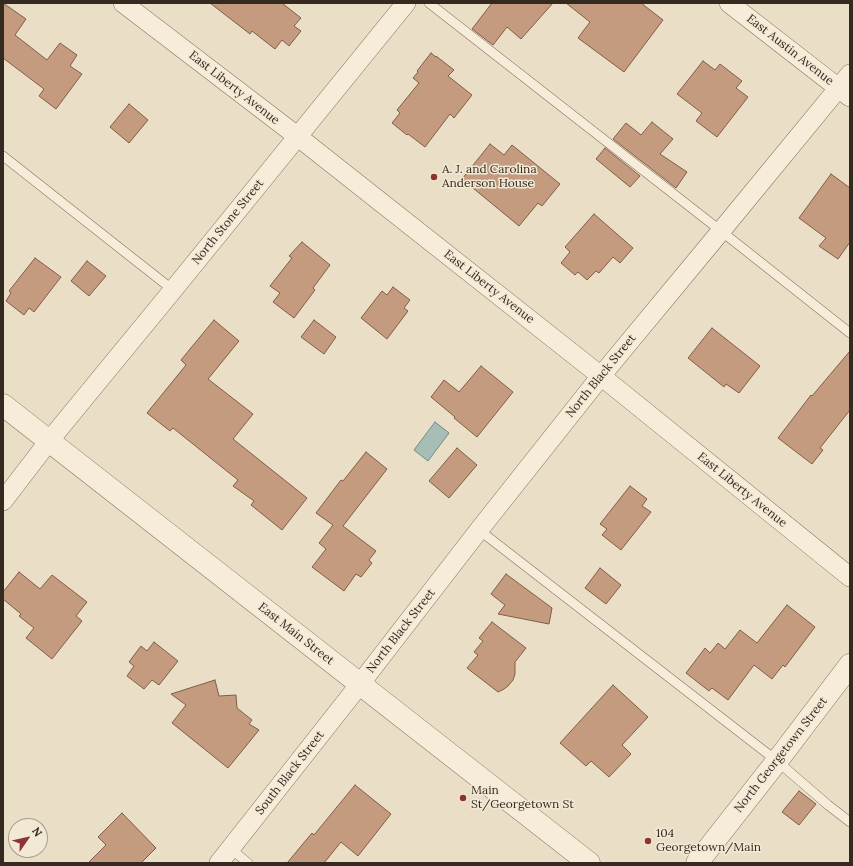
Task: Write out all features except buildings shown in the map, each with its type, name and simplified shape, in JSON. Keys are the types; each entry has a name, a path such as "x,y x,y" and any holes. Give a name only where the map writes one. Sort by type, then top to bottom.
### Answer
{"street":[{"name":"East Liberty Avenue","path":"123,3 297,136 601,376 850,577"},
{"name":"North Stone Street","path":"3,501 49,441 406,3"},
{"name":"East Austin Avenue","path":"729,3 844,93"},
{"name":"North Black Street","path":"360,684 601,376 721,231 844,93 850,74"},
{"name":"East Main Street","path":"3,405 589,863"},
{"name":"North Georgetown Street","path":"697,863 850,665"},
{"name":"South Black Street","path":"225,856 360,684"}],"lane":[{"path":"429,3 850,333"},
{"path":"3,156 173,290"},
{"path":"479,530 777,761 850,822"},
{"path":"225,856 248,863"}],"water":[{"path":"435,422 449,433 428,461 414,450"}],"place":[{"name":"A. J. and Carolina Anderson House","path":"434,177"},
{"name":"Main St/Georgetown St","path":"463,798"},
{"name":"104 Georgetown/Main","path":"648,841"}]}
